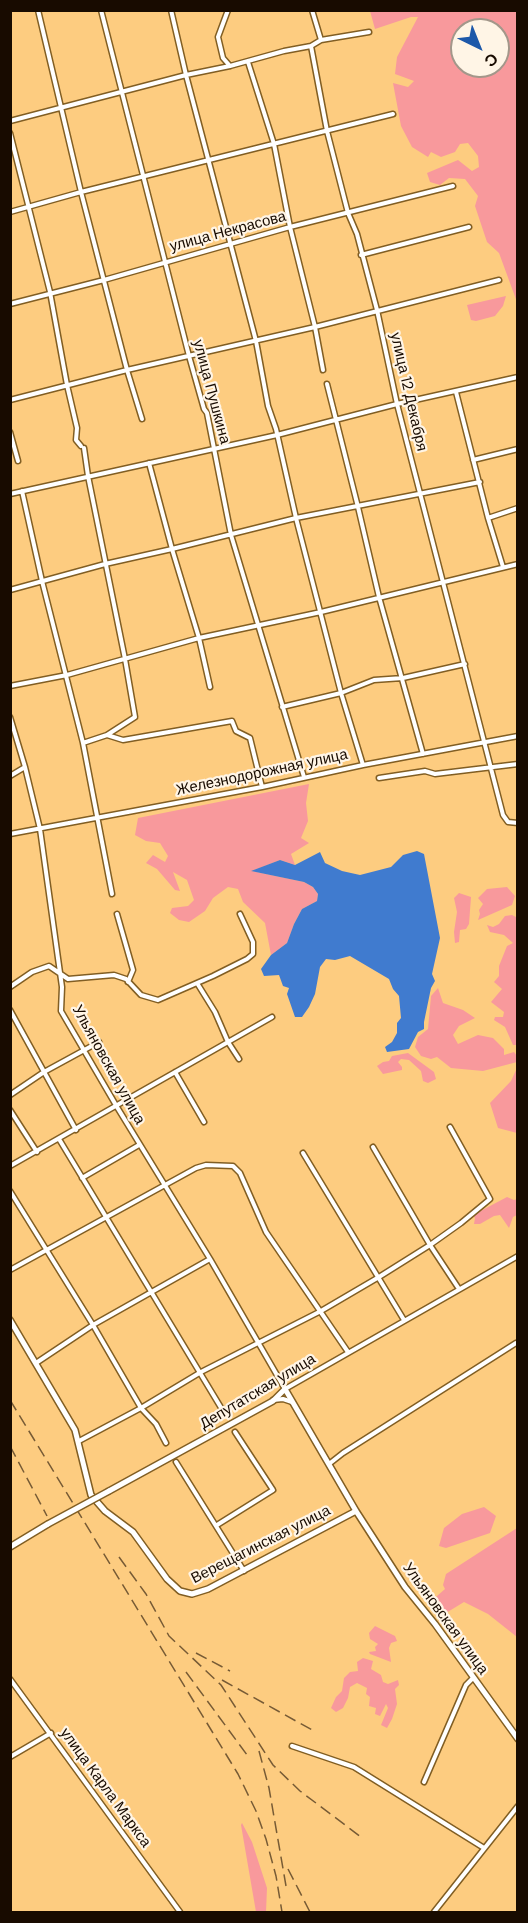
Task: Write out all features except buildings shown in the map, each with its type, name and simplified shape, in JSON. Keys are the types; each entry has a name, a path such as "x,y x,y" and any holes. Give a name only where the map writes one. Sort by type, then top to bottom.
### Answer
{"main road":[{"name":"Верещагинская улица","path":"10,1320 65,1411 79,1441 89,1488 94,1500 133,1532 167,1579 180,1592 199,1593 356,1511"},
{"name":"Ульяновская улица","path":"285,1389 356,1511 405,1587 518,1739"},
{"name":"Депутатская улица","path":"10,1548 48,1524 273,1401 285,1389"}],"street":[{"path":"38,10 81,192 142,419"},
{"name":"улица Пушкина","path":"101,10 120,93 189,356 207,413 231,535 304,777"},
{"path":"171,10 255,341 268,406 296,518 341,693 363,765"},
{"path":"228,10 218,37 223,58 230,66"},
{"path":"312,10 321,40"},
{"path":"10,121 62,106 310,46 321,40 369,32"},
{"name":"улица 12 Декабря","path":"310,46 327,130 348,213 357,234 377,310 397,404 503,815 508,822 518,823"},
{"path":"248,62 274,144 290,227 315,327 323,370"},
{"path":"10,213 81,192 393,114"},
{"path":"10,133 50,292 77,428 76,440 82,447 135,717 107,735 83,743"},
{"name":"улица Некрасова","path":"10,303 104,280 290,227 453,186"},
{"path":"361,255 469,227"},
{"path":"10,400 499,280"},
{"path":"10,494 277,435 397,404 518,378"},
{"path":"327,384 379,597 423,754"},
{"path":"456,392 488,518 504,568"},
{"path":"10,432 18,461"},
{"path":"473,460 518,449"},
{"path":"149,463 199,638 210,687"},
{"path":"10,590 105,564 296,518 480,482"},
{"path":"22,491 83,743 112,894"},
{"path":"488,518 518,508"},
{"path":"10,686 67,675 199,638 321,612 518,564"},
{"path":"282,707 341,693 374,680 403,678 465,664"},
{"name":"Ульяновская улица","path":"10,717 26,767 40,829 62,987 61,1011 285,1389"},
{"path":"107,735 123,740 232,721 236,731 250,738 262,787"},
{"name":"Железнодорожная улица","path":"10,834 518,736"},
{"path":"379,778 425,771 435,774 518,764"},
{"path":"10,776 26,767"},
{"path":"117,914 133,970 127,980"},
{"path":"10,987 32,972 49,966 69,979 114,975 127,980 141,994 158,1000 247,960 253,954 253,942 240,914"},
{"path":"197,983 239,1059"},
{"path":"10,1010 76,1130"},
{"path":"10,1166 272,1017"},
{"path":"10,1095 84,1048 99,1042"},
{"path":"175,1072 204,1122"},
{"path":"10,1110 37,1152"},
{"path":"79,1441 201,1372 321,1311 379,1277 430,1245 489,1198 450,1127"},
{"path":"59,1139 223,1412"},
{"path":"82,1178 139,1145"},
{"path":"373,1147 430,1245 459,1289"},
{"path":"303,1153 404,1320"},
{"path":"10,1270 201,1166 235,1167 266,1232 348,1353"},
{"path":"10,1191 93,1324 141,1408 156,1424 166,1443"},
{"name":"Депутатская улица","path":"285,1389 518,1256"},
{"path":"36,1363 93,1324 210,1259"},
{"path":"329,1464 516,1343"},
{"path":"273,1401 283,1399 294,1403"},
{"path":"217,1525 273,1490 235,1432"},
{"path":"176,1462 244,1571"},
{"path":"424,1782 466,1686 473,1678"},
{"name":"улица Карла Маркса","path":"10,1679 180,1912"},
{"path":"10,1757 51,1733"},
{"path":"292,1746 354,1767 484,1848"},
{"path":"434,1912 518,1806"}],"shaded area":[{"path":"370,11 517,11 517,302 499,253 487,242 475,206 478,196 465,179 449,178 440,185 430,182 427,173 458,160 472,171 479,167 478,156 468,143 460,144 455,152 441,157 431,152 428,157 412,147 401,126 393,83 408,87 414,81 395,74 397,57 418,17 411,17 375,29"},
{"path":"506,296 503,306 495,316 476,321 471,320 467,305"},
{"path":"309,784 306,803 308,821 301,838 309,843 291,854 295,865 280,860 252,871 304,882 313,887 318,894 317,901 302,909 287,943 271,955 265,923 243,902 238,889 228,887 213,898 205,911 189,922 179,920 170,913 172,908 188,906 194,900 187,880 173,872 180,891 175,890 157,869 146,863 153,855 165,862 168,856 160,843 146,841 135,835 138,818"},
{"path":"507,887 515,896 512,905 478,920 479,910 483,904 478,898 487,889"},
{"path":"459,893 471,897 469,924 466,929 460,930 459,942 455,943 457,912 454,898"},
{"path":"512,915 518,918 518,1045 513,1045 505,1027 494,1020 495,1017 503,1017 504,1012 491,1002 502,989 494,982 499,976 499,966 507,946 513,943 504,935 490,932 487,925 493,927 499,924 505,916"},
{"path":"438,988 443,1003 463,1010 475,1018 459,1026 453,1035 458,1044 478,1035 493,1038 504,1049 504,1055 514,1052 517,1062 483,1071 451,1068 437,1057 431,1059 421,1056 415,1047 418,1037 428,1029 431,996"},
{"path":"408,1053 434,1072 436,1079 428,1083 423,1081 421,1071 409,1060 401,1059 398,1062 402,1070 383,1074 377,1066 389,1061 392,1056"},
{"path":"517,1068 517,1133 498,1128 490,1103 511,1081"},
{"path":"507,1197 517,1199 517,1215 513,1217 509,1228 500,1215 480,1224 474,1224 473,1215"},
{"path":"484,1507 496,1516 490,1533 446,1548 439,1546 444,1528 462,1514"},
{"path":"517,1528 517,1637 488,1614 464,1602 446,1613 437,1615 429,1603 445,1589 443,1585 446,1574"},
{"path":"375,1626 395,1636 397,1641 391,1643 389,1648 391,1662 369,1652 376,1651 375,1647 378,1644 370,1639 369,1633"},
{"path":"363,1658 373,1661 371,1669 381,1675 383,1682 388,1684 398,1680 399,1685 395,1689 397,1704 387,1728 381,1725 388,1708 386,1704 380,1716 375,1714 376,1708 369,1706 370,1697 366,1694 367,1688 357,1683 350,1687 343,1708 336,1712 331,1708 342,1691 344,1678 350,1672 358,1671 357,1662"},
{"path":"242,1823 252,1842 267,1888 266,1912 256,1912"}],"water":[{"path":"417,851 424,854 440,938 432,974 435,981 431,988 424,1029 418,1032 409,1049 387,1052 385,1047 392,1042 397,1033 397,1023 401,1018 399,996 389,979 350,956 335,960 326,959 320,967 315,994 309,1007 302,1017 295,1017 287,994 289,988 283,986 279,975 264,976 261,969 271,955 287,943 302,909 317,901 318,894 313,887 304,882 251,871 280,860 295,865 320,852 325,863 342,871 360,875 391,867 403,855"}],"railway":[{"path":"10,1400 238,1774 256,1811 266,1839 276,1876 282,1912"},
{"path":"10,1446 47,1516"},
{"path":"119,1557 146,1594 169,1636 221,1685 273,1765 300,1791 361,1837"},
{"path":"196,1653 230,1671"},
{"path":"186,1672 250,1759"},
{"path":"222,1680 314,1731"},
{"path":"259,1751 269,1788 286,1886"},
{"path":"288,1869 310,1912"}]}
